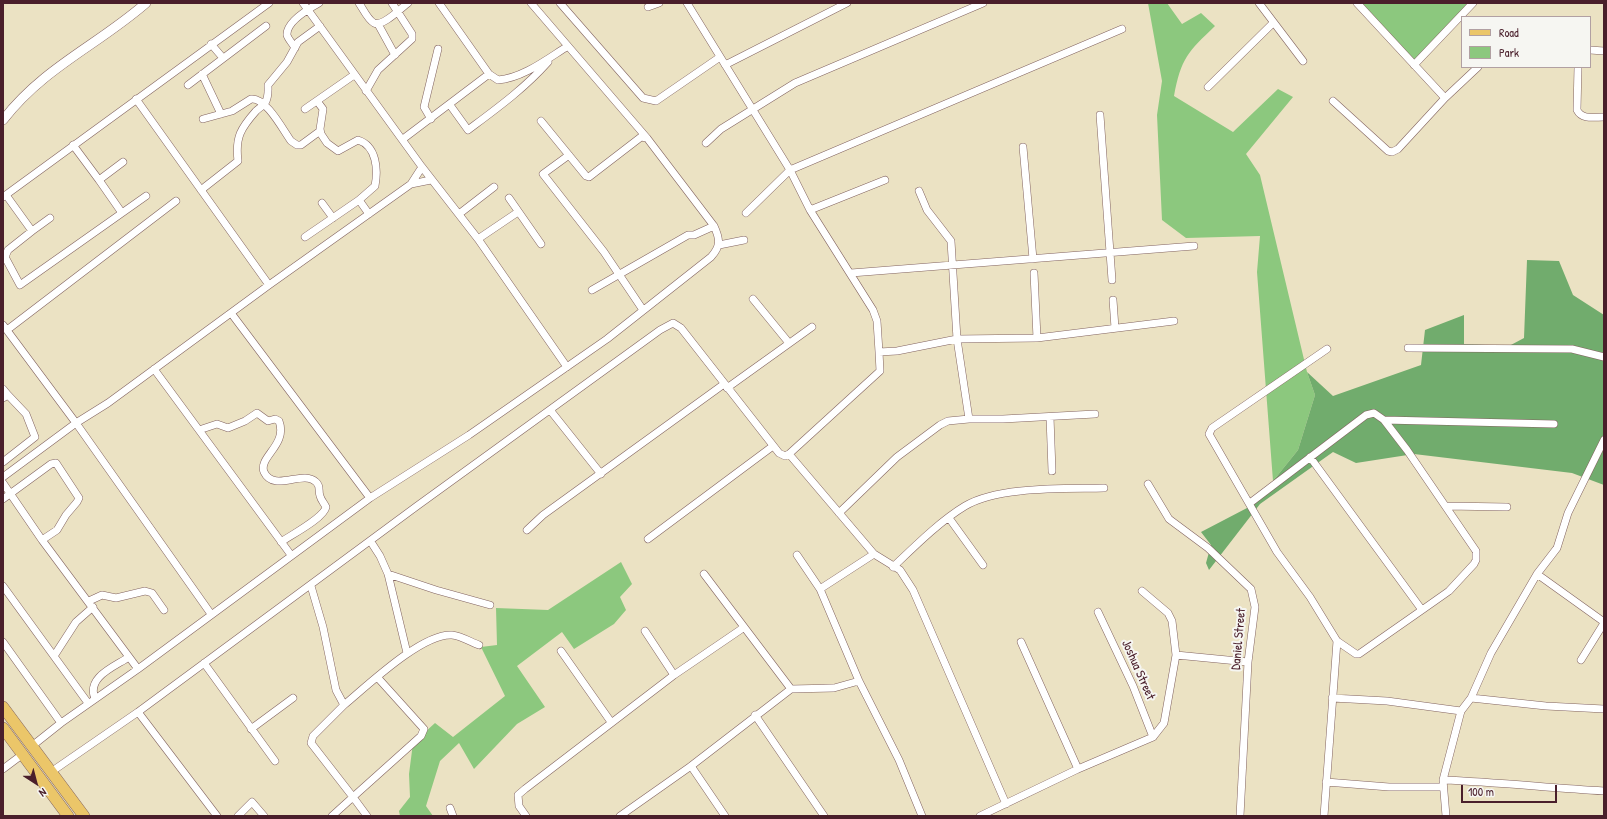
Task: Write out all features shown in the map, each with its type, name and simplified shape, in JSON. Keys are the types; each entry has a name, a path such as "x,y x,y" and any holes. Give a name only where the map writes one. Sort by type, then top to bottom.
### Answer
{"main road":[{"path":"3,707 84,816"},
{"path":"3,728 68,816"}],"street":[{"path":"3,112 28,84 44,70 137,3"},
{"path":"3,120 12,108 47,74 146,3"},
{"path":"32,231 4,196 269,3"},
{"path":"295,48 287,35 289,26 305,6 320,3"},
{"path":"359,3 372,21 378,24 395,55"},
{"path":"366,91 378,70 412,38 412,34 392,3"},
{"path":"378,24 385,22 408,3"},
{"path":"439,3 489,74 498,80 512,77 568,46"},
{"path":"32,746 88,703 138,669 370,498 469,435 607,339 711,257 719,245 720,238 714,226 647,138 531,3"},
{"path":"560,3 643,98 656,100 720,57"},
{"path":"648,7 659,3"},
{"path":"51,772 138,712 371,542 417,506 660,330 673,323 681,328 725,386 773,446 782,455 789,454 880,371 877,321 873,310 810,210 790,170 687,3"},
{"path":"725,65 847,3"},
{"path":"706,143 721,129 795,82 982,3"},
{"path":"1259,3 1303,61"},
{"path":"1414,65 1473,3"},
{"path":"1360,4 1445,98"},
{"path":"305,6 422,167 478,239 567,367"},
{"path":"1208,87 1273,23"},
{"path":"188,85 266,26"},
{"path":"201,190 238,160 236,142 249,120 265,104 268,97 268,84 287,62 298,42 320,26"},
{"path":"746,213 790,170 1122,29"},
{"path":"211,44 223,58"},
{"path":"431,118 424,107 438,49"},
{"path":"1591,50 1604,50"},
{"path":"450,105 468,130 535,77 552,56"},
{"path":"1333,101 1390,153 1398,149 1445,98 1477,68"},
{"path":"1578,68 1577,110 1579,114 1583,117 1604,117"},
{"path":"202,74 221,114"},
{"path":"403,139 450,105 489,74"},
{"path":"305,109 354,75"},
{"path":"202,119 232,111 254,98 265,104 291,141 297,145 300,145 320,131"},
{"path":"136,99 269,285"},
{"path":"305,237 359,200 375,186 378,167 370,150 358,140 338,152 327,143 320,131 323,109 317,101"},
{"path":"1100,115 1112,280"},
{"path":"541,121 586,176 589,177 641,136 647,138"},
{"path":"74,145 122,213"},
{"path":"1023,147 1033,259"},
{"path":"568,155 543,174 621,274 644,310"},
{"path":"99,180 123,162"},
{"path":"3,477 76,423 108,403 269,285 411,184 422,167"},
{"path":"411,184 432,180"},
{"path":"810,210 885,180"},
{"path":"459,214 494,187"},
{"path":"919,191 927,210 951,241 954,265 957,339 968,403 969,419"},
{"path":"50,218 8,250 5,257 20,285 146,196"},
{"path":"509,198 541,244"},
{"path":"359,200 368,214"},
{"path":"176,201 5,328 76,423 211,614"},
{"path":"322,203 333,218"},
{"path":"478,239 518,212"},
{"path":"592,290 688,235 714,226"},
{"path":"719,245 744,240"},
{"path":"851,273 1194,246"},
{"path":"1034,273 1037,338"},
{"path":"753,299 789,343"},
{"path":"1113,300 1115,328"},
{"path":"231,313 370,498"},
{"path":"879,352 897,351 957,339 1037,338 1174,321"},
{"path":"528,530 542,515 725,386 812,327"},
{"path":"1408,348 1572,349 1604,357"},
{"path":"1250,503 1369,412 1374,412 1384,420 1446,506 1473,547 1476,560 1449,592 1359,654 1356,654 1337,641 1310,597 1277,552 1250,503 1210,438 1210,431 1327,349"},
{"path":"154,369 291,555"},
{"path":"3,389 6,397 26,414 35,437 3,462"},
{"path":"550,410 601,474"},
{"path":"199,430 217,424 228,428 257,414 268,421 275,419 279,421 280,427 277,445 264,462 265,473 273,480 286,481 306,478 314,480 319,486 319,494 326,507 325,512 319,517 281,542"},
{"path":"839,513 897,457 940,425 948,421 1095,414"},
{"path":"1050,417 1052,471"},
{"path":"1384,420 1554,424"},
{"path":"1446,816 1443,784 1462,711 1471,698 1491,653 1537,574 1557,548 1568,512 1604,440"},
{"path":"648,539 773,446"},
{"path":"789,454 874,554 900,570 905,575 913,590 1006,804"},
{"path":"1310,457 1422,610"},
{"path":"3,500 51,464 56,463 79,498 78,502 57,530 42,540"},
{"path":"3,483 42,540 138,669"},
{"name":"Daniel Street","path":"1148,484 1170,519 1208,548 1250,589 1255,607 1248,662 1240,816"},
{"path":"893,567 965,506 995,495 1035,490 1104,488"},
{"path":"1446,506 1507,507"},
{"path":"949,518 983,564"},
{"path":"371,542 380,556 388,574 407,653"},
{"path":"820,589 874,554"},
{"path":"797,555 820,589 859,681 899,760 922,816"},
{"path":"388,574 436,590 490,605"},
{"path":"704,574 743,628 791,689"},
{"path":"1537,574 1604,622 1580,660"},
{"path":"3,586 88,703"},
{"path":"311,586 323,628 336,690 344,705"},
{"path":"54,656 76,622 91,604 102,595 116,598 139,591 145,591 152,593 164,610"},
{"path":"980,816 1078,769 1153,737 1164,723 1176,655 1172,620 1168,614 1142,591"},
{"name":"Joshua Street","path":"1098,612 1133,686 1153,737"},
{"path":"526,816 518,802 518,795 674,675 743,628"},
{"path":"645,631 674,675"},
{"path":"367,816 311,743 313,736 344,705 407,653 439,637 452,635 479,645"},
{"path":"1324,816 1337,641"},
{"path":"3,642 61,723"},
{"path":"1021,642 1078,769"},
{"path":"561,651 611,722"},
{"path":"1176,655 1248,662"},
{"path":"95,699 92,692 95,682 99,677 129,658"},
{"path":"204,663 275,762"},
{"path":"332,816 421,736 424,729 378,678"},
{"path":"623,815 691,766 755,715 791,689 834,688 859,681"},
{"path":"251,729 293,698"},
{"path":"1332,698 1388,701 1462,711"},
{"path":"1471,698 1546,706 1604,709"},
{"path":"138,712 217,816"},
{"path":"755,715 824,816"},
{"path":"3,769 23,754"},
{"path":"691,766 725,816"},
{"path":"1326,782 1389,787 1492,782 1604,791"},
{"path":"238,816 252,802 264,816"},
{"path":"450,808 453,816"}],"green space":[{"path":"1148,3 1167,3 1182,24 1201,13 1215,26 1187,56 1180,73 1174,96 1233,132 1278,89 1293,97 1246,154 1260,175 1307,372 1315,395 1298,450 1273,481 1257,272 1260,236 1186,238 1162,220 1157,115 1162,81"},
{"path":"1357,3 1472,3 1415,66"},
{"path":"1527,260 1559,261 1573,295 1604,315 1604,485 1572,473 1414,454 1356,463 1333,452 1260,504 1209,570 1206,563 1211,545 1201,532 1247,508 1273,481 1298,450 1315,395 1307,372 1333,396 1421,365 1425,330 1464,315 1464,344 1509,346 1524,338"},
{"path":"621,562 632,584 620,597 626,610 614,624 574,649 562,632 517,666 545,707 517,724 474,769 459,743 440,761 426,806 433,816 400,816 399,811 410,797 409,774 413,743 435,723 453,737 505,696 481,647 497,645 496,608 548,610"}]}
